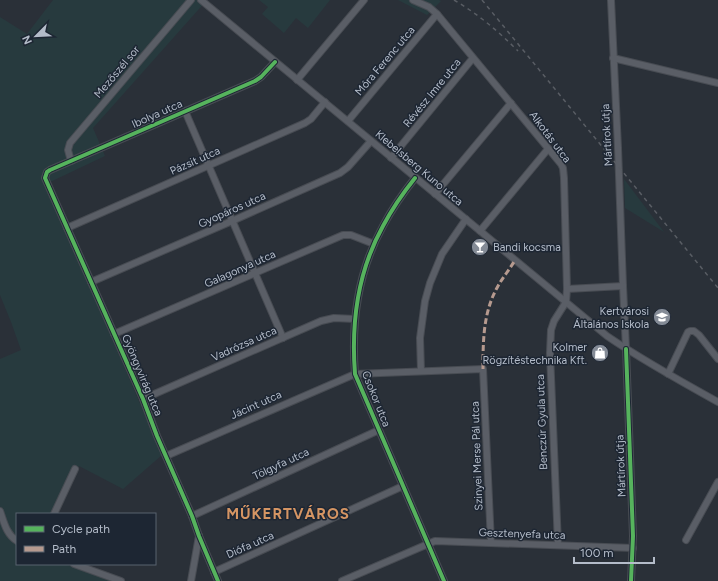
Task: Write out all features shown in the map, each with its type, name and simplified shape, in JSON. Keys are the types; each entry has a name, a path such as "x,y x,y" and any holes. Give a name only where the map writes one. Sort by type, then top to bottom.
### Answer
{"street":[{"name":"Mezőszél sor","path":"71,161 68,150 70,143 190,0"},
{"name":"Klebelsberg Kuno utca","path":"201,0 607,336 668,374 718,402"},
{"path":"297,80 364,0"},
{"name":"Alkotás utca","path":"414,0 428,7 437,14 561,164 564,173 567,289 566,302"},
{"name":"Mártírok útja","path":"611,0 626,349 632,581"},
{"name":"Móra Ferenc utca","path":"348,121 437,14"},
{"name":"Révész Imre utca","path":"391,158 473,58"},
{"path":"613,58 718,83"},
{"name":"Ibolya utca","path":"45,178 47,172 258,79 275,62"},
{"name":"Pázsit utca","path":"67,228 304,124 311,119 325,102"},
{"path":"435,194 510,103"},
{"path":"185,111 283,338"},
{"name":"Gyopáros utca","path":"91,282 340,172 348,167 371,141"},
{"path":"480,231 548,149"},
{"name":"Gyöngyvirág utca","path":"45,178 143,399 218,581"},
{"name":"Csokor utca","path":"415,178 389,214 374,244 364,273 360,287 355,319 355,374 444,581"},
{"path":"355,374 421,371 420,338 425,301 430,283 442,254 466,220"},
{"name":"Galagonya utca","path":"114,334 343,235 351,235 374,244"},
{"path":"567,289 623,286"},
{"name":"Benczúr Gyula utca","path":"558,545 550,341 551,330 554,322 566,302"},
{"name":"Vadrózsa utca","path":"143,399 328,319 339,317 355,319"},
{"path":"668,374 688,332 690,331 694,331 699,335 718,359"},
{"name":"Szinyei Merse Pál utca","path":"421,371 483,369 491,543"},
{"name":"Jácint utca","path":"166,456 355,374"},
{"name":"Tölgyfa utca","path":"192,516 379,430"},
{"path":"54,513 75,469"},
{"path":"686,540 718,482"},
{"name":"Diófa utca","path":"214,572 403,486"},
{"path":"0,511 7,531 16,540"},
{"path":"190,581 199,536"},
{"name":"Gesztenyefa utca","path":"428,544 435,541 632,548"},
{"path":"342,581 428,544"},
{"path":"77,565 121,581"}],"green space":[{"path":"53,0 207,0 93,128 105,156 46,184 162,455 123,489 79,466 54,513 16,513 16,565 68,565 112,581 0,581 0,359 21,350 0,295 0,17 27,34"},
{"path":"259,0 330,0 308,28 296,18 284,33 262,14 268,7"},
{"path":"398,0 439,0 441,1 427,15"},
{"path":"624,179 664,232 625,208"}],"railway":[{"path":"454,0 488,23 518,51"},
{"path":"482,0 718,288"}],"marked path":[{"path":"483,369 484,337 489,306 498,286 515,260"}],"cycle path":[{"path":"218,581 143,399 45,178 47,172 50,170 255,81 261,77 275,62"},
{"path":"415,178 386,220 374,243 362,279 358,298 354,336 355,374 444,581"},
{"path":"626,349 633,536 631,581"}],"place":[{"name":"Bandi kocsma","path":"480,247"},
{"name":"Kertvárosi Általános Iskola","path":"662,317"},
{"name":"Kolmer Rögzítéstechnika Kft.","path":"600,353"}],"district":[{"name":"MŰKERTVÁROS","path":"288,514"}]}
